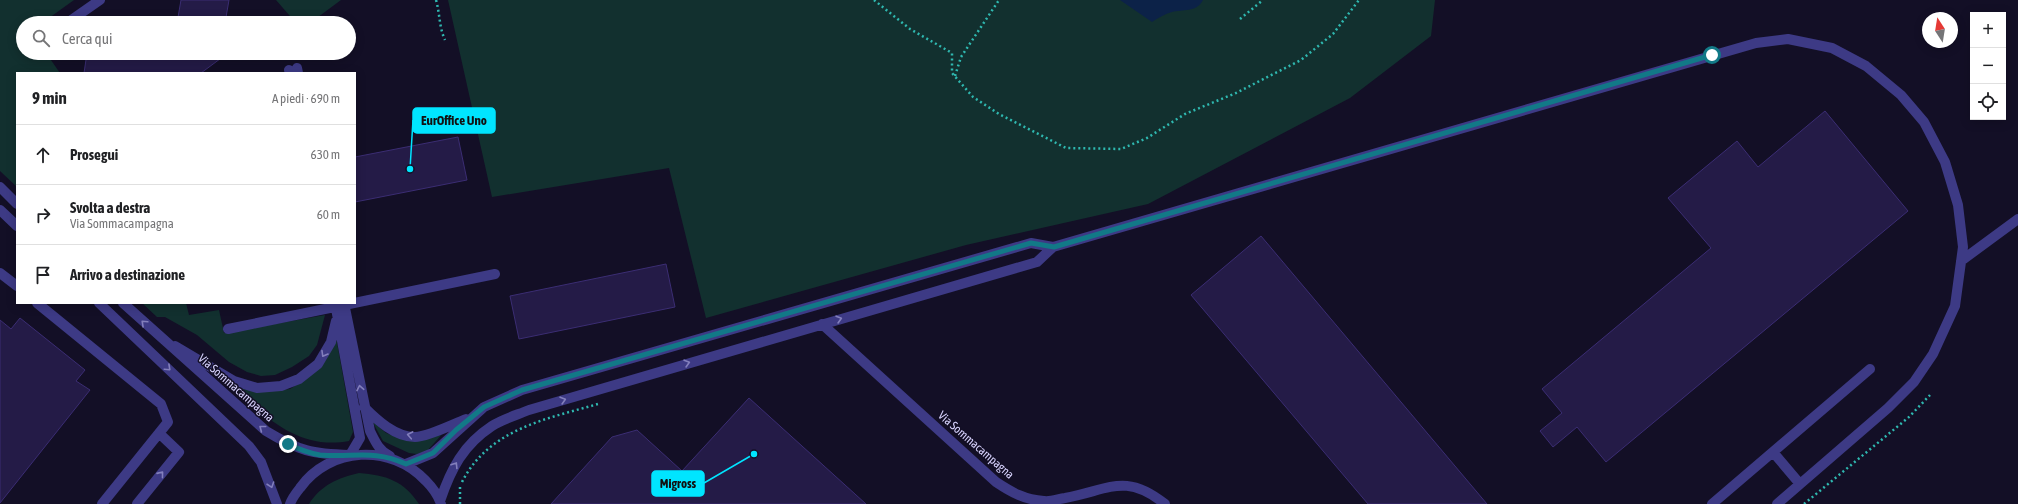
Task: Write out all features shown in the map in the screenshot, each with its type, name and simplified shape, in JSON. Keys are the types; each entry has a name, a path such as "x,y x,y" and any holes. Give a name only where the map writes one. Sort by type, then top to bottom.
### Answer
{"street":[{"path":"78,16 100,0"},
{"path":"441,502 449,475 466,447 493,426 529,410 1037,262 1054,247 1712,55 1756,43 1788,39 1832,48 1866,66 1901,96 1924,122 1945,162 1958,205 1963,247 1955,306 1933,354 1914,382 1888,408 1777,504"},
{"path":"0,187 16,203"},
{"path":"0,210 16,225"},
{"path":"1961,261 2018,219"},
{"path":"406,464 433,453 484,407 522,390 1031,243 1054,247"},
{"path":"0,273 16,285"},
{"path":"356,303 495,274"},
{"path":"38,304 161,404 168,422 102,504"},
{"path":"99,304 249,446 261,462 277,504"},
{"name":"Via Sommacampagna","path":"124,304 266,432 288,444 303,450 320,454 372,454 393,458 406,464 420,474 431,486 441,502"},
{"path":"228,329 353,304"},
{"path":"159,336 234,381 257,388 281,386 300,379 318,364 331,342 339,307"},
{"path":"339,307 370,431 376,444 384,453 393,458"},
{"path":"339,307 360,438 350,455"},
{"name":"Via Sommacampagna","path":"822,324 996,482 1017,496 1044,501 1119,484 1137,486 1150,492 1165,504"},
{"path":"1712,504 1870,369"},
{"path":"364,406 375,418 392,431 415,437 473,416"},
{"path":"137,504 179,452 159,433"},
{"path":"1773,452 1800,484"},
{"name":"Via Sommacampagna","path":"290,504 306,479 326,463 350,455"}],"path":[{"path":"436,0 441,31 445,40"},
{"path":"874,0 910,29 952,53 952,73 955,77 973,97 999,114 1066,148 1121,149 1147,138 1185,114 1236,93 1301,60 1333,34 1359,0"},
{"path":"955,77 961,57 999,0"},
{"path":"1240,19 1263,0"},
{"path":"1804,504 1909,416 1930,395"},
{"path":"460,504 459,489 463,480 485,451 494,442 526,426 604,402"}],"green space":[{"path":"0,0 74,0 52,16 16,16 16,60 51,60 59,72 16,72 16,186 0,171"},
{"path":"276,0 341,0 319,16 290,16"},
{"path":"448,0 1435,0 1431,36 1350,98 1148,204 966,245 706,318 669,168 492,197"},
{"path":"143,304 186,304 189,315 219,310 224,333 325,315 317,345 309,356 292,367 275,375 261,376 247,372 229,362 197,335 165,317 157,317"},
{"path":"336,337 353,432 349,441 330,443 312,440 295,434 265,416 224,378 243,389 263,392 290,389 307,378 326,360"},
{"path":"372,421 386,433 396,437 444,432 427,451 417,454 409,453 383,441"},
{"path":"359,473 378,475 394,481 407,490 419,504 309,504 319,492 331,483 344,477"}],"water":[{"path":"1120,0 1203,0 1193,9 1169,13 1152,22"}],"building":[{"path":"181,0 229,0 226,16 178,16"},
{"path":"86,60 219,60 202,72 84,72"},
{"path":"1825,111 1908,211 1606,462 1577,427 1553,447 1540,431 1562,413 1542,389 1711,248 1668,198 1737,141 1758,167"},
{"path":"458,137 467,180 356,202 356,157"},
{"path":"1261,236 1487,504 1368,504 1191,295"},
{"path":"666,264 675,307 519,339 510,296"},
{"path":"20,318 85,370 76,381 90,390 0,503 0,320 11,329"},
{"path":"749,398 866,504 551,504 612,437 637,430 682,471"}],"place":[{"name":"EurOffice Uno","path":"410,169"},
{"name":"Migross","path":"754,454"}],"route":[{"path":"288,444 303,450 320,454 372,454 393,458 406,464 433,453 456,430 484,407 522,390 1031,243 1054,247 1712,55"}]}
